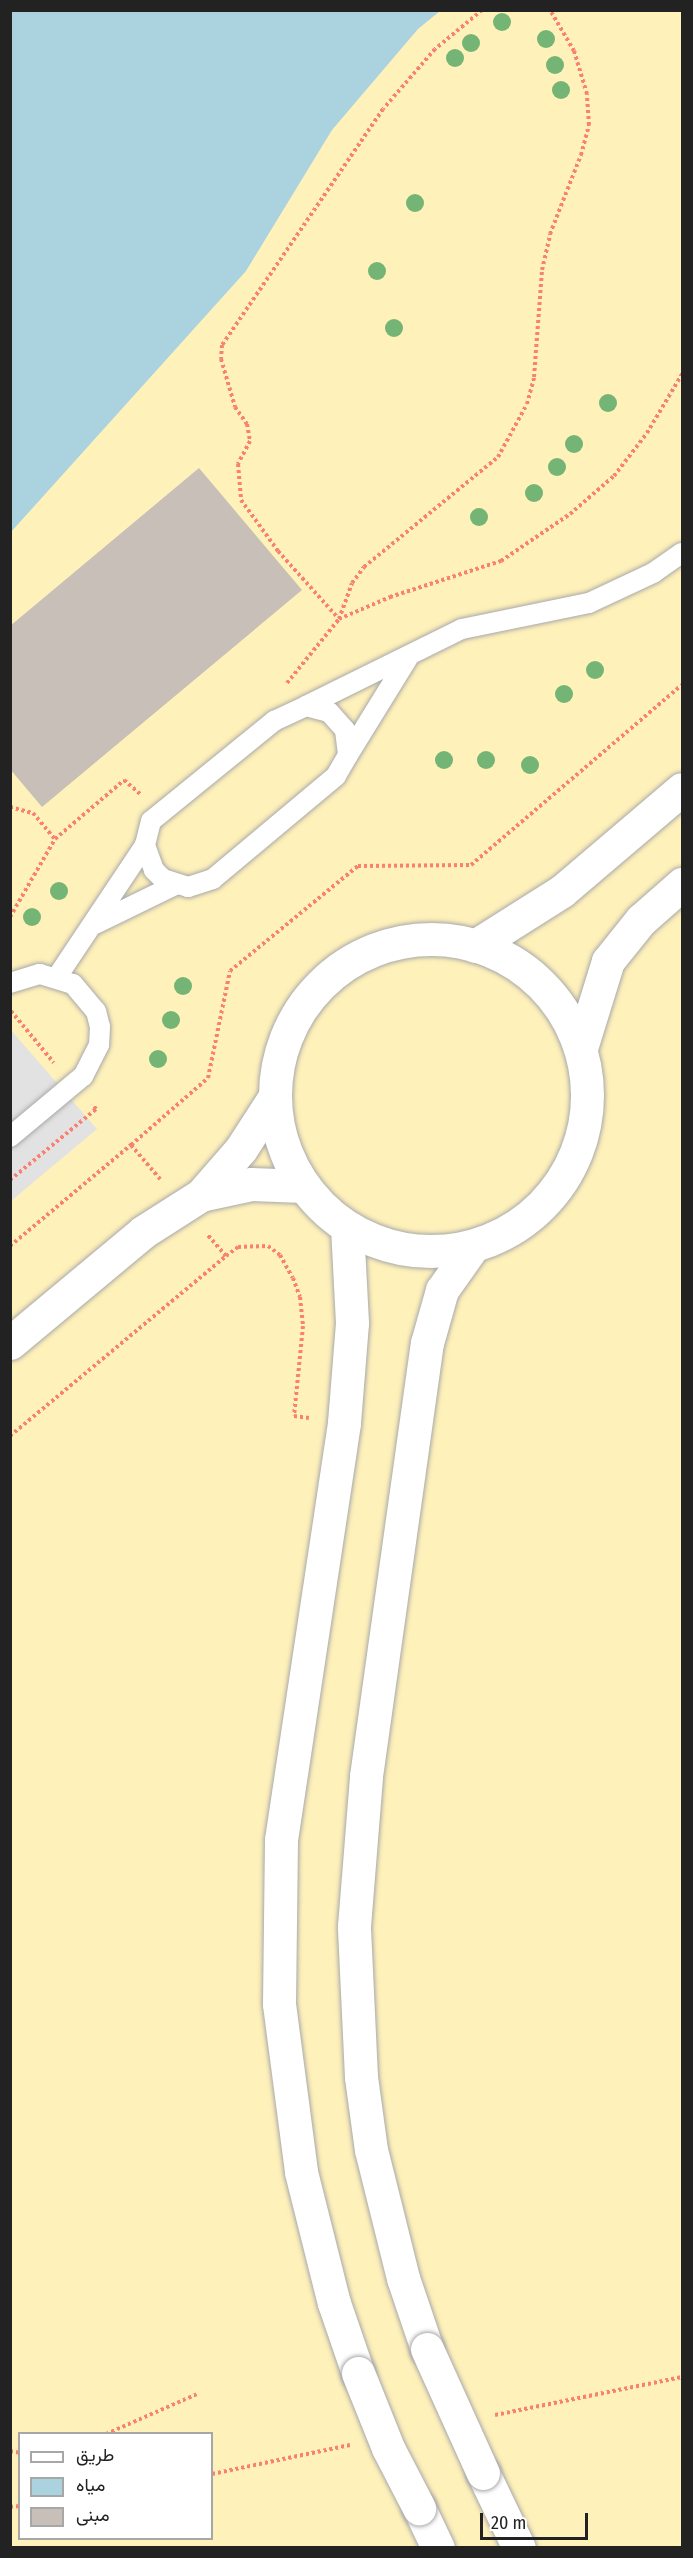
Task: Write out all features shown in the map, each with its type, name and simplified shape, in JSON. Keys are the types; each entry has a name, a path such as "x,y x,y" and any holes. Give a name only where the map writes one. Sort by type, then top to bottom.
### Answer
{"street":[{"path":"475,946 561,891 682,789"},
{"path":"581,1048 608,961 641,920 682,884"},
{"path":"449,940 499,954 541,984 558,1003 581,1048 588,1094 582,1139 574,1161 549,1199 533,1214 514,1228 473,1246 437,1251 401,1249 378,1243 346,1227 318,1204 303,1186 281,1144 274,1098 279,1054 292,1021 313,992 346,963 396,943 449,940"},
{"path":"10,1343 143,1232 192,1200 241,1149 274,1098"},
{"path":"192,1200 251,1184 303,1186"},
{"path":"346,1227 352,1323 344,1423 281,1840 279,2004 301,2172 334,2303 357,2373 388,2448 438,2547"},
{"path":"473,1246 442,1290 427,1343 366,1776 354,1926 356,2007 371,2150 403,2278 427,2349 519,2547"}],"lane":[{"path":"410,656 336,776 213,879 188,887 175,885 154,870 145,845 146,832 160,810 274,721 462,629 589,603 643,578 682,553"},
{"path":"306,706 318,707 339,720 348,743 348,755"},
{"path":"57,976 95,924 145,845"},
{"path":"95,924 175,885"},
{"path":"10,983 40,974 57,976 73,984 96,1011 99,1045 83,1076 10,1137"}],"path":[{"path":"339,619 279,551 241,500 238,464 250,441 247,424 235,407 221,359 222,345 237,329 383,109 435,49 482,10"},
{"path":"274,721 287,684 339,619 352,583 364,567 498,457 527,404 536,366 542,270 554,223 581,155 589,125 587,94 574,51 550,10"},
{"path":"339,619 390,597 479,570 536,540 614,476 647,433 682,374"},
{"path":"10,1246 208,1078 230,971 358,866 471,865 682,685"},
{"path":"10,917 55,839 124,780 160,810"},
{"path":"10,807 33,813 55,839"},
{"path":"131,1145 192,1200 226,1256"},
{"path":"10,1436 226,1256 238,1247 254,1244 268,1246 280,1255 300,1297 303,1326 294,1416 344,1423"},
{"path":"108,2432 196,2394"}],"sand":[{"path":"11,11 682,11 682,2547 11,2548"}],"shaded area":[{"path":"10,1029 97,1129 11,1201 10,1201"}],"water":[{"path":"11,10 440,11 418,29 332,130 246,271 11,532"}],"building":[{"path":"199,468 302,590 42,807 10,769 10,626"}]}
